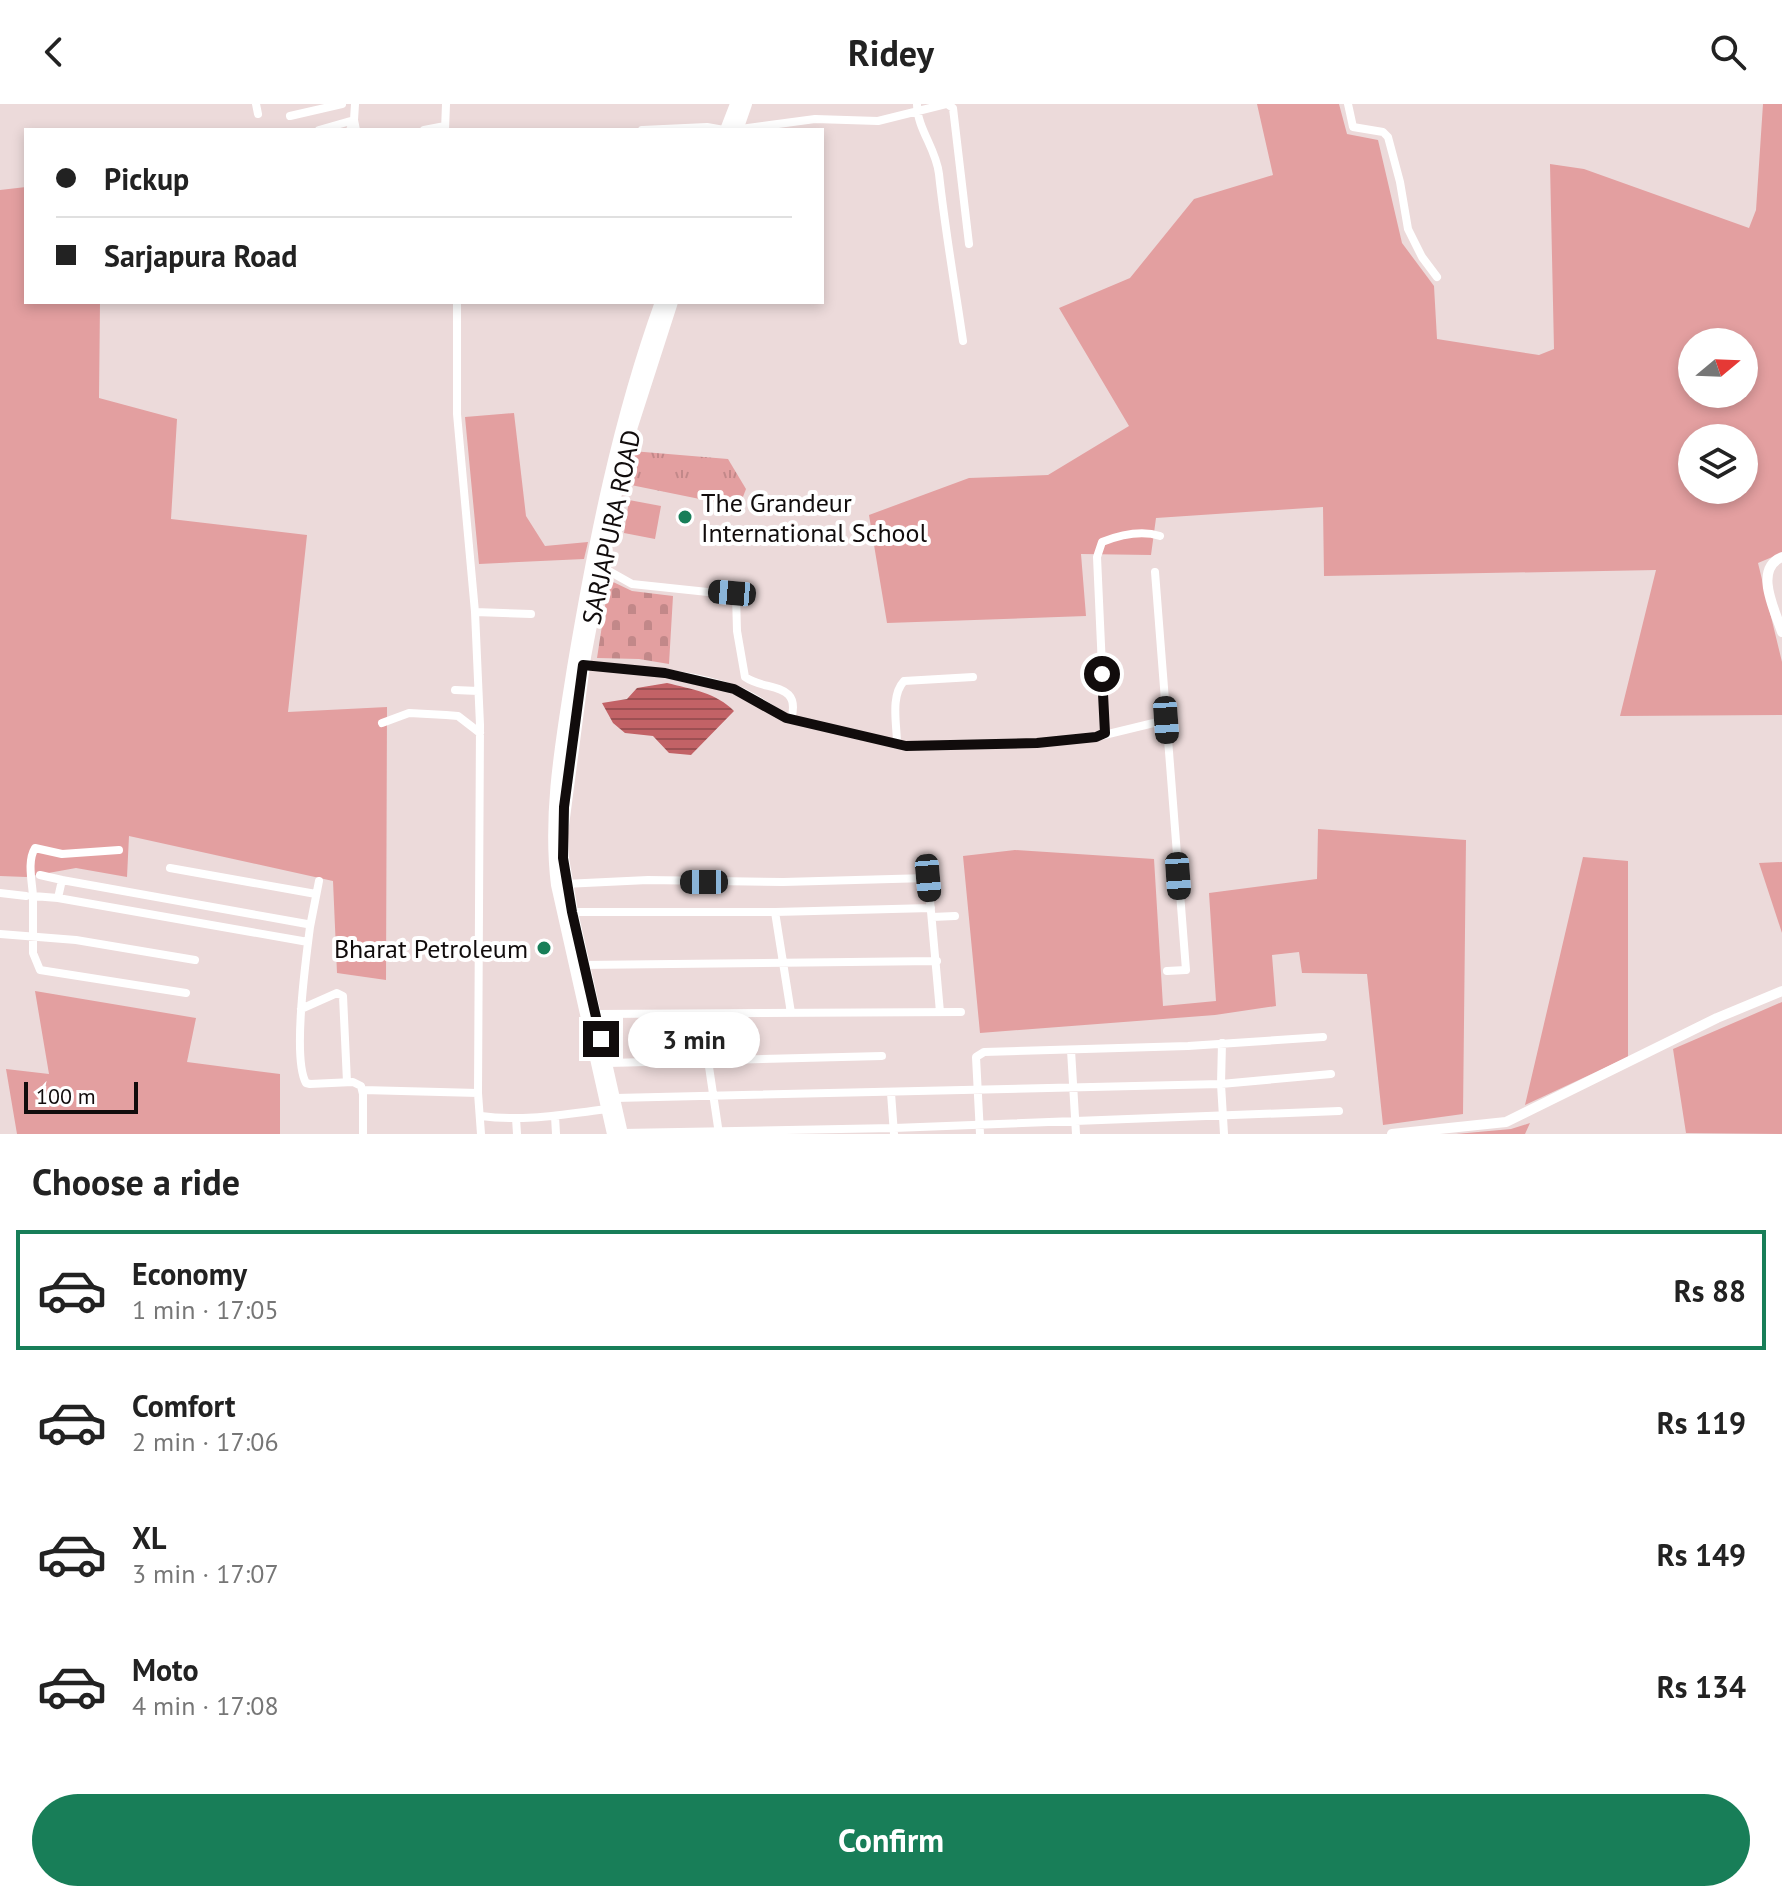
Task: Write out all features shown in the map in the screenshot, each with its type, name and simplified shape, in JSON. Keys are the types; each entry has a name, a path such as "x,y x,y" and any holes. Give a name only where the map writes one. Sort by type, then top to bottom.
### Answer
{"main road":[{"path":"727,128 736,104"},
{"path":"738,128 746,104"},
{"name":"SARJAPURA ROAD","path":"619,1134 562,884 564,807 612,462 631,391 660,304"},
{"name":"SARJAPURA ROAD","path":"611,1104 608,1063 579,965 572,912 553,853 553,818 566,712 597,565 624,451 671,304"}],"street":[{"path":"290,116 342,104"},
{"path":"355,104 356,128"},
{"path":"445,128 446,104"},
{"path":"751,128 815,119 878,121 917,108 944,104 953,108 969,244"},
{"path":"1348,104 1353,127 1383,132 1388,137 1408,229 1422,257 1437,277"},
{"path":"917,108 939,174 963,341"},
{"path":"326,128 354,120"},
{"path":"351,128 354,120"},
{"path":"685,128 713,128"},
{"path":"457,304 457,414 475,612 480,733 478,1093 481,1134"},
{"path":"1105,733 1097,557 1102,542 1112,538 1151,533 1160,536"},
{"path":"1782,557 1770,565 1766,578 1782,632"},
{"path":"597,565 632,584 736,595 737,631 745,677 787,692 792,698 794,710 791,720"},
{"path":"1155,572 1186,970 1167,971"},
{"path":"475,612 531,614"},
{"path":"583,665 665,673 734,689 791,720 897,744 1037,743 1096,737 1166,720"},
{"path":"897,744 896,693 904,681 973,677"},
{"path":"455,690 478,691"},
{"path":"382,723 409,713 458,716 480,733"},
{"path":"119,850 62,854 35,848 29,896 33,953 40,970 186,993"},
{"path":"170,868 316,894"},
{"path":"40,875 310,927"},
{"path":"562,884 657,879 783,882 928,878 940,1012"},
{"path":"58,898 62,880"},
{"path":"319,881 310,927 301,1009 301,1073 306,1083 357,1083 363,1090 363,1134"},
{"path":"0,893 58,898 308,942"},
{"path":"572,912 931,912 955,916"},
{"path":"775,912 791,1013"},
{"path":"0,934 76,940 195,960"},
{"path":"579,965 937,961"},
{"path":"1392,1134 1506,1122 1717,1018 1782,991"},
{"path":"301,1009 337,993 343,996 347,1082"},
{"path":"595,1014 961,1012"},
{"path":"980,1134 976,1057 979,1054 1323,1037"},
{"path":"1222,1043 1224,1134"},
{"path":"1071,1050 1076,1134"},
{"path":"608,1063 882,1056"},
{"path":"708,1060 719,1133"},
{"path":"481,1116 555,1116 611,1104 714,1096 1221,1084 1331,1074"},
{"path":"363,1090 478,1093"},
{"path":"891,1093 894,1131"},
{"path":"619,1134 894,1131 980,1124 1075,1123 1339,1111"},
{"path":"555,1116 556,1134"},
{"path":"516,1118 517,1134"}],"green space":[{"path":"1257,104 1339,104 1347,134 1378,140 1402,243 1434,286 1437,339 1539,355 1554,349 1550,164 1584,169 1749,228 1756,210 1763,104 1782,104 1782,553 1758,563 1782,662 1782,715 1620,716 1656,570 1324,576 1323,507 1156,518 1151,555 1081,554 1086,616 887,623 869,515 969,478 1048,475 1129,426 1059,308 1130,278 1194,199 1273,175"},
{"path":"24,187 24,304 100,304 99,398 177,419 171,519 307,535 288,712 387,707 386,980 337,973 333,881 129,836 127,877 76,868 26,877 0,876 0,190"},
{"path":"514,413 526,516 545,546 588,542 584,559 479,564 465,417"},
{"path":"632,451 728,459 746,489 739,507 626,484"},
{"path":"629,500 661,506 655,539 624,533"},
{"path":"609,580 632,591 673,596 669,664 639,659 597,658"},
{"path":"1318,829 1466,840 1463,1114 1383,1125 1367,974 1302,973 1299,952 1272,955 1276,1006 1215,1015 980,1033 963,856 1015,850 1154,859 1163,1006 1216,1001 1209,893 1317,879"},
{"path":"1583,857 1628,861 1628,1057 1525,1105"},
{"path":"1782,862 1782,933 1759,863"},
{"path":"35,991 196,1018 187,1062 280,1074 280,1134 17,1134 6,1069 49,1074"},
{"path":"1782,1002 1782,1134 1686,1133 1673,1049"},
{"path":"1530,1123 1525,1134 1456,1134 1511,1129"}],"shaded area":[{"path":"667,683 712,696 734,711 691,755 669,753 653,736 625,733 613,723 602,703 627,699 637,688"}],"place":[{"name":"The Grandeur International School","path":"685,517"},
{"name":"Bharat Petroleum","path":"544,948"}],"route":[{"path":"601,1039 563,858 564,807 583,665 665,673 734,689 786,718 906,746 1037,743 1096,737 1105,733 1102,674"}]}
